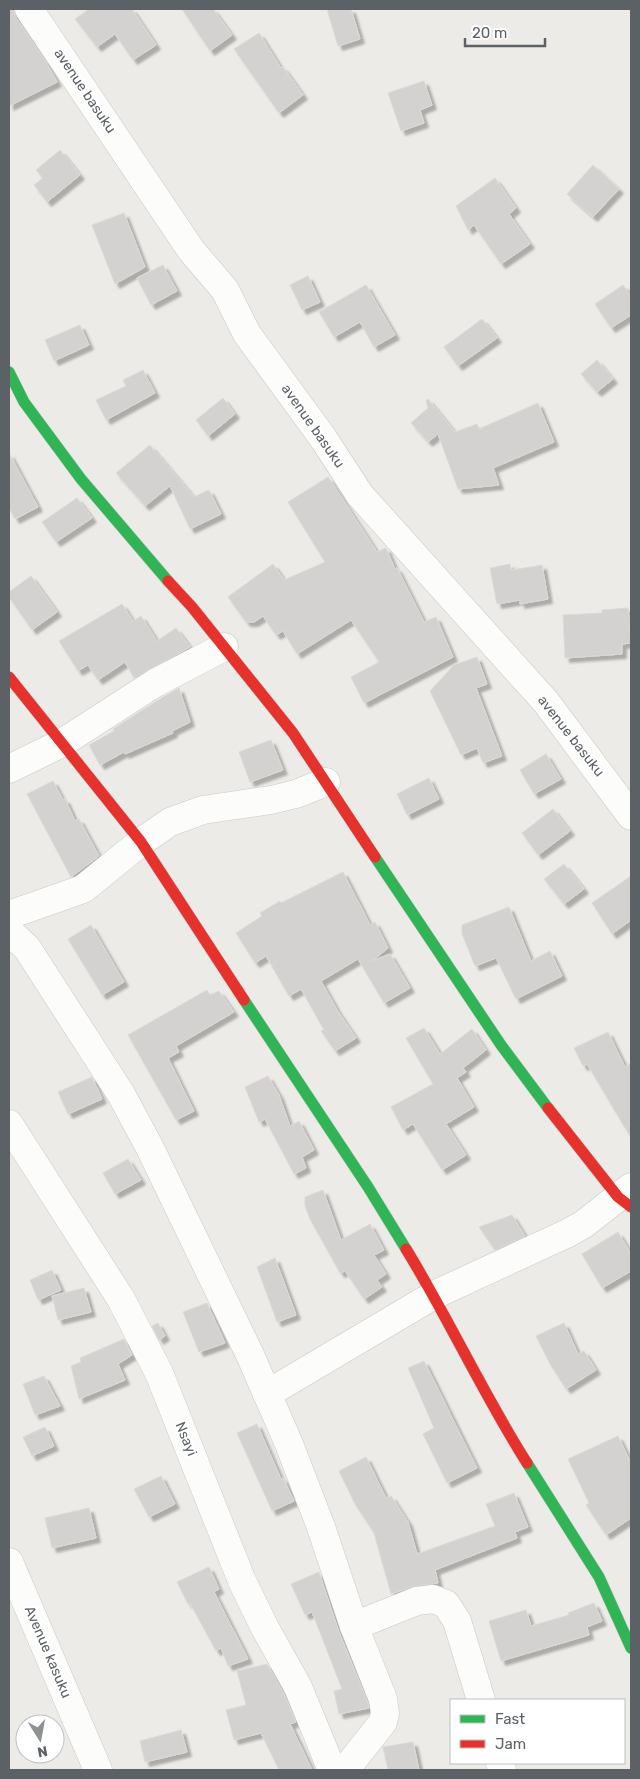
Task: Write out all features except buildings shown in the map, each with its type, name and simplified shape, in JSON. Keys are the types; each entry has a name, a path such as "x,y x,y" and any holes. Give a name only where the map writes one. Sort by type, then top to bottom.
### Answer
{"street":[{"name":"avenue basuku","path":"29,9 191,250 224,290 247,334 323,438 360,495 546,702 631,816"},
{"path":"9,372 24,402 82,479 161,574 192,607 293,733 501,1045 534,1090 627,1197 568,1233 434,1295 267,1394"},
{"path":"9,769 62,743 155,683 224,647"},
{"path":"9,678 141,842 368,1187 434,1295 499,1419 599,1577 631,1648"},
{"path":"9,915 83,889 141,842 170,822 203,810 272,800 296,794 326,782"},
{"path":"9,933 27,948 121,1094 251,1357 289,1444 321,1527 354,1626 383,1699 384,1722 345,1770"},
{"name":"Nsayi","path":"9,1124 122,1299 159,1373 242,1581 265,1628 298,1687 332,1770"},
{"name":"Avenue kasuku","path":"9,1562 98,1770"},
{"path":"354,1626 417,1601 432,1599 446,1604 457,1621 481,1699"}],"traffic: fast":[{"path":"9,372 24,402 81,479 168,581"},
{"path":"375,857 501,1045 548,1108"},
{"path":"244,1000 368,1187 406,1249"},
{"path":"527,1463 599,1577 631,1648"}],"traffic: jam":[{"path":"168,581 192,607 293,733 375,857"},
{"path":"9,677 141,842 244,1000"},
{"path":"548,1108 618,1197 631,1207"},
{"path":"406,1249 527,1463"}]}
